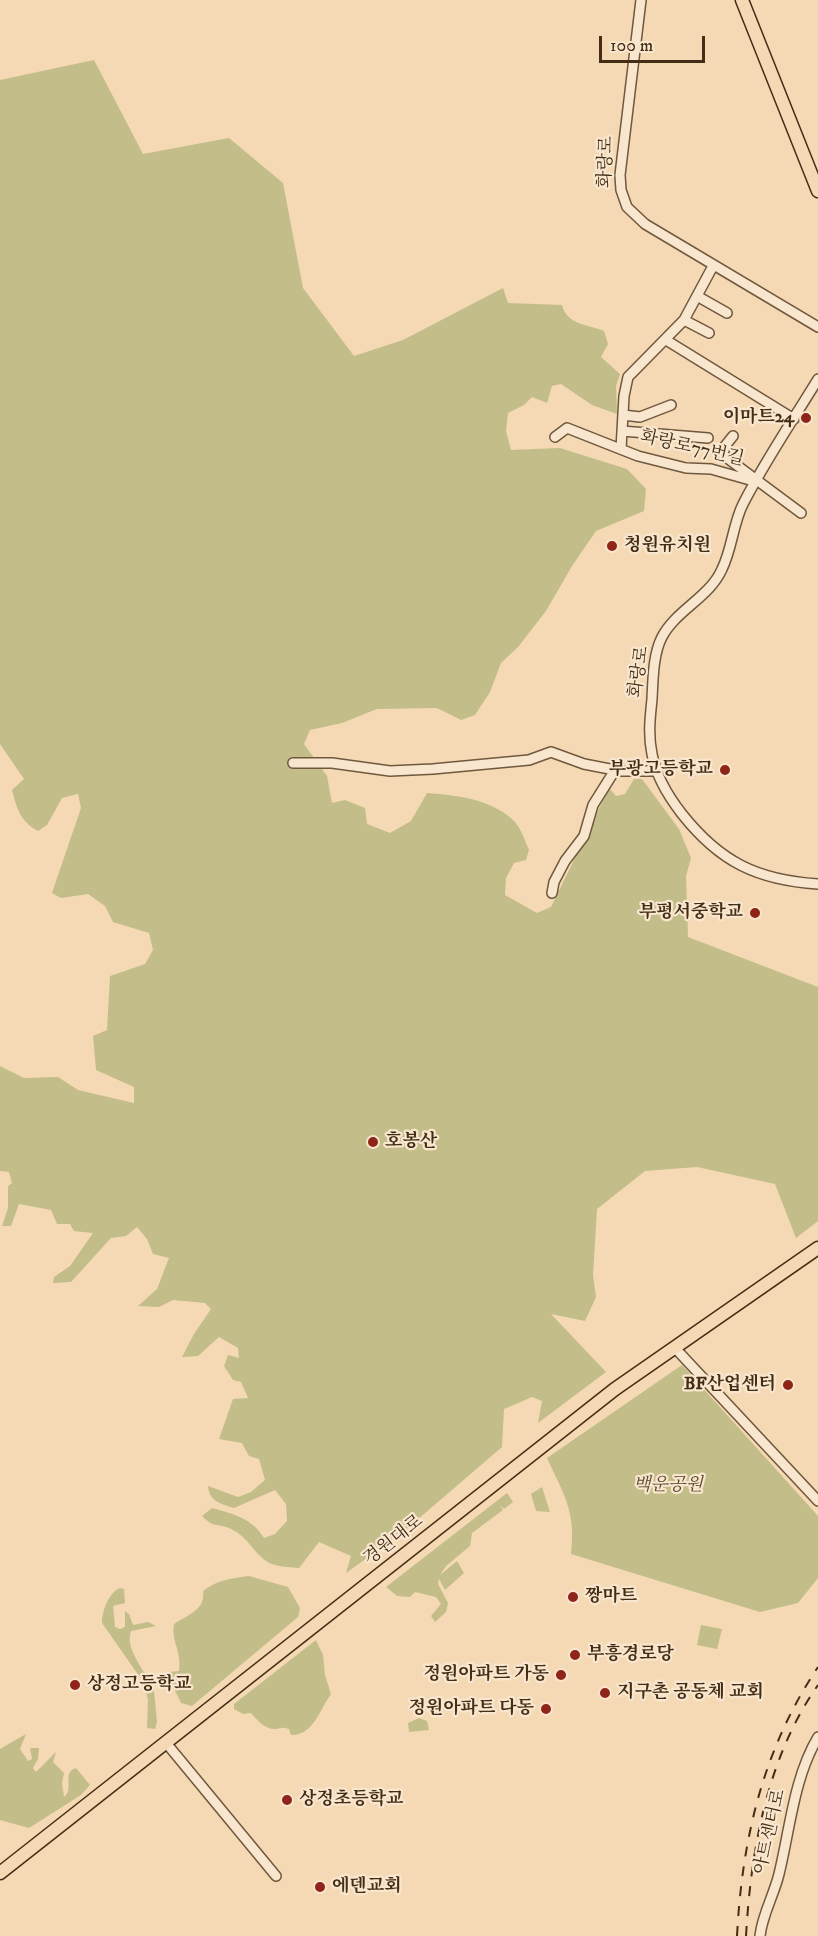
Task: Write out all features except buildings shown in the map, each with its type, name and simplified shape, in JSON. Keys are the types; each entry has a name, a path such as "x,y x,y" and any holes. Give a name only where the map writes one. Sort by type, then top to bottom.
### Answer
{"main road":[{"path":"742,0 818,191"},
{"name":"경원대로","path":"0,1873 597,1404 818,1248"}],"street":[{"name":"화랑로","path":"641,0 620,175 623,199 627,207 645,224 818,327"},
{"path":"621,449 628,377 684,320 713,266"},
{"path":"697,296 727,313"},
{"path":"684,320 709,333"},
{"path":"666,340 794,419"},
{"name":"화랑로","path":"818,379 742,506 722,570 714,582 670,625 661,638 653,683 649,733 656,771 670,798 702,839 730,861 755,873 783,880 818,884"},
{"path":"623,415 640,417 671,405"},
{"name":"화랑로77번길","path":"555,437 567,428 621,449 686,468 711,469 757,482"},
{"path":"622,431 708,438"},
{"path":"733,436 725,446 723,455 801,513"},
{"path":"293,763 332,763 390,771 422,770 529,760 551,752 584,764 615,770 644,773 656,771"},
{"path":"552,893 554,882 564,861 584,836 593,805 615,770"},
{"path":"675,1348 818,1501"},
{"name":"아트센터로","path":"760,1936 778,1876 808,1753 818,1737"},
{"path":"167,1744 276,1875"}],"green space":[{"path":"94,60 143,154 229,138 283,183 303,288 354,356 403,340 503,288 508,303 562,305 568,317 578,323 604,331 608,344 601,357 620,374 616,386 617,414 592,405 561,384 552,386 547,403 532,397 524,405 508,413 506,431 511,450 560,448 627,469 646,489 644,511 596,531 572,566 546,611 518,647 501,663 490,692 475,715 461,720 437,708 377,709 342,723 310,730 304,744 327,776 332,803 345,800 365,808 367,824 390,833 411,821 427,793 461,797 495,808 514,821 529,850 526,860 514,863 506,878 505,895 537,913 551,907 609,788 616,796 625,794 634,779 642,779 679,829 691,858 686,876 688,937 818,987 818,1221 796,1238 775,1184 697,1167 645,1171 597,1209 593,1275 596,1297 585,1321 551,1314 606,1372 538,1423 542,1401 532,1397 504,1409 502,1447 403,1532 346,1573 351,1556 319,1542 299,1568 269,1563 237,1532 210,1523 202,1516 212,1508 235,1515 248,1521 264,1538 275,1534 287,1521 286,1504 275,1490 234,1508 220,1503 209,1491 208,1486 238,1497 251,1492 265,1480 259,1459 249,1456 242,1443 219,1439 233,1399 248,1398 241,1382 233,1380 224,1366 228,1355 239,1358 238,1348 219,1337 198,1356 182,1357 211,1309 205,1303 173,1300 159,1307 138,1306 157,1289 169,1258 153,1254 147,1239 137,1227 126,1236 111,1238 71,1282 53,1283 54,1277 70,1266 93,1233 74,1231 70,1224 57,1224 51,1210 19,1204 11,1226 2,1226 8,1208 8,1186 12,1183 9,1172 0,1171 0,1066 24,1078 58,1077 78,1090 134,1103 134,1087 96,1070 93,1036 107,1030 110,976 145,964 153,950 149,933 113,922 105,906 88,894 61,898 52,893 81,808 78,794 62,798 47,825 38,831 20,814 12,790 24,779 0,744 0,80"},
{"name":"백운공원","path":"682,1365 818,1516 818,1578 798,1603 760,1612 571,1554 570,1514 547,1458"},
{"path":"542,1487 550,1512 536,1511 531,1494"},
{"path":"507,1493 513,1502 504,1509 500,1505 503,1510 472,1533 470,1546 446,1566 440,1575 457,1561 464,1573 445,1590 439,1579 438,1584 448,1603 446,1612 435,1622 431,1616 441,1604 436,1597 415,1592 410,1597 397,1596 386,1587"},
{"path":"249,1576 288,1587 300,1608 298,1617 192,1706 181,1703 169,1678 169,1672 179,1671 180,1664 173,1630 174,1624 199,1607 202,1603 203,1591 208,1587 225,1580"},
{"path":"120,1588 124,1589 125,1603 113,1606 115,1627 120,1629 125,1627 125,1611 129,1614 133,1625 148,1622 156,1626 131,1631 130,1637 135,1657 143,1671 153,1681 157,1722 155,1729 147,1728 148,1700 144,1683 102,1623 107,1602"},
{"path":"701,1625 722,1629 717,1649 697,1645"},
{"path":"316,1640 323,1655 325,1675 331,1694 315,1720 305,1731 291,1735 287,1728 270,1729 251,1713 243,1714 234,1709 234,1704"},
{"path":"419,1718 427,1721 429,1730 409,1732 408,1723"},
{"path":"26,1734 20,1749 28,1761 32,1759 30,1748 39,1748 38,1759 33,1768 36,1772 56,1752 53,1762 64,1773 62,1783 64,1797 68,1789 69,1773 76,1768 90,1785 81,1795 29,1828 0,1820 0,1749"}],"railway":[{"path":"737,1936 744,1865 759,1796 783,1730 818,1667"},
{"path":"746,1936 752,1870 765,1805 786,1743 800,1713 818,1685"}],"place":[{"name":"이마트24","path":"806,418"},
{"name":"청원유치원","path":"612,546"},
{"name":"부광고등학교","path":"725,770"},
{"name":"부평서중학교","path":"755,913"},
{"name":"호봉산","path":"373,1142"},
{"name":"BF산업센터","path":"788,1385"},
{"name":"짱마트","path":"573,1597"},
{"name":"부흥경로당","path":"575,1655"},
{"name":"정원아파트 가동","path":"561,1675"},
{"name":"상정고등학교","path":"75,1685"},
{"name":"지구촌 공동체 교회","path":"605,1693"},
{"name":"정원아파트 다동","path":"546,1709"},
{"name":"상정초등학교","path":"287,1800"},
{"name":"에덴교회","path":"320,1887"}]}
